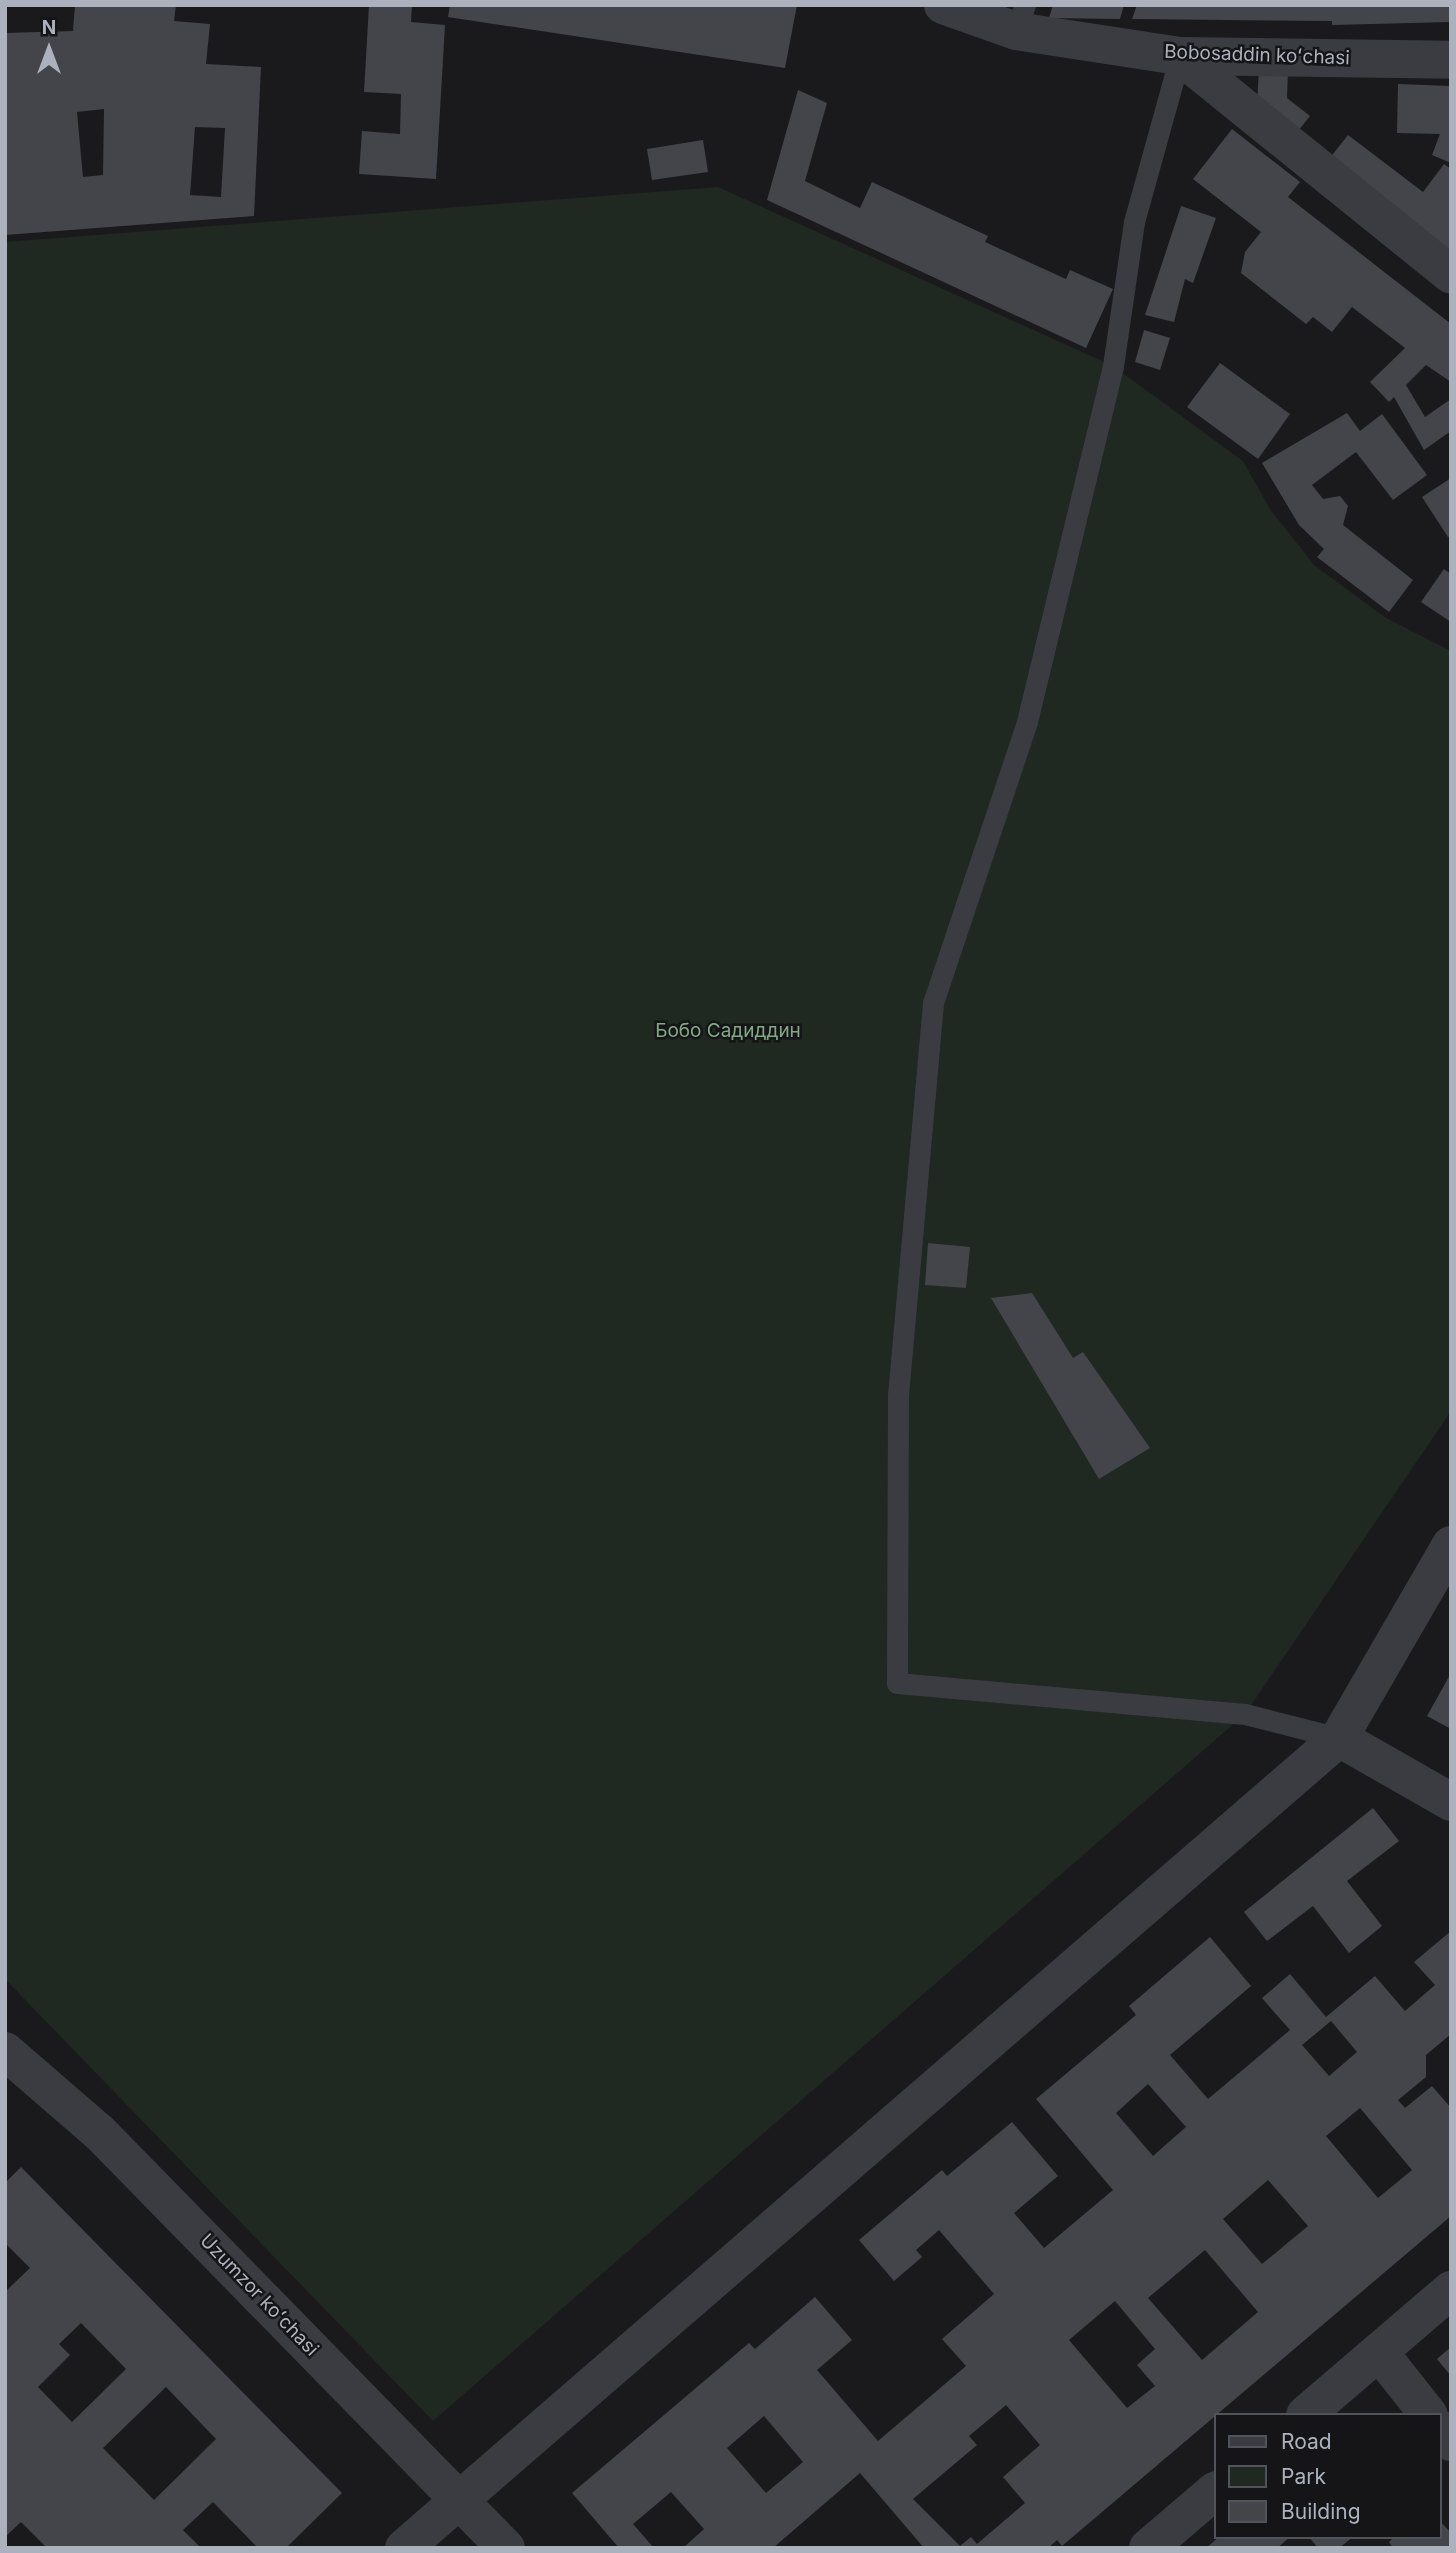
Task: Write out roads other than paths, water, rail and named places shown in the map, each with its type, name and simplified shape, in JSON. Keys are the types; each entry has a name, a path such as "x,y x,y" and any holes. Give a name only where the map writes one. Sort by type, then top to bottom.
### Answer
{"street":[{"name":"Bobosaddin koʻchasi","path":"943,5 1021,18 1180,56 1451,60"},
{"path":"1180,56 1451,275"},
{"path":"404,2548 458,2498 1339,1738 1451,1545"},
{"path":"1339,1738 1451,1802"},
{"name":"Uzumzor koʻchasi","path":"5,2052 99,2132 506,2548"},
{"path":"1307,2413 1451,2290"},
{"path":"1379,2353 1427,2413"},
{"path":"1148,2548 1214,2492"}],"lane":[{"path":"1180,56 1134,222 1113,366 1027,722 933,1003 898,1395 897,1683 1245,1714 1339,1738"}],"park label":[{"name":"Бобо Садиддин","path":"728,1031"}]}
